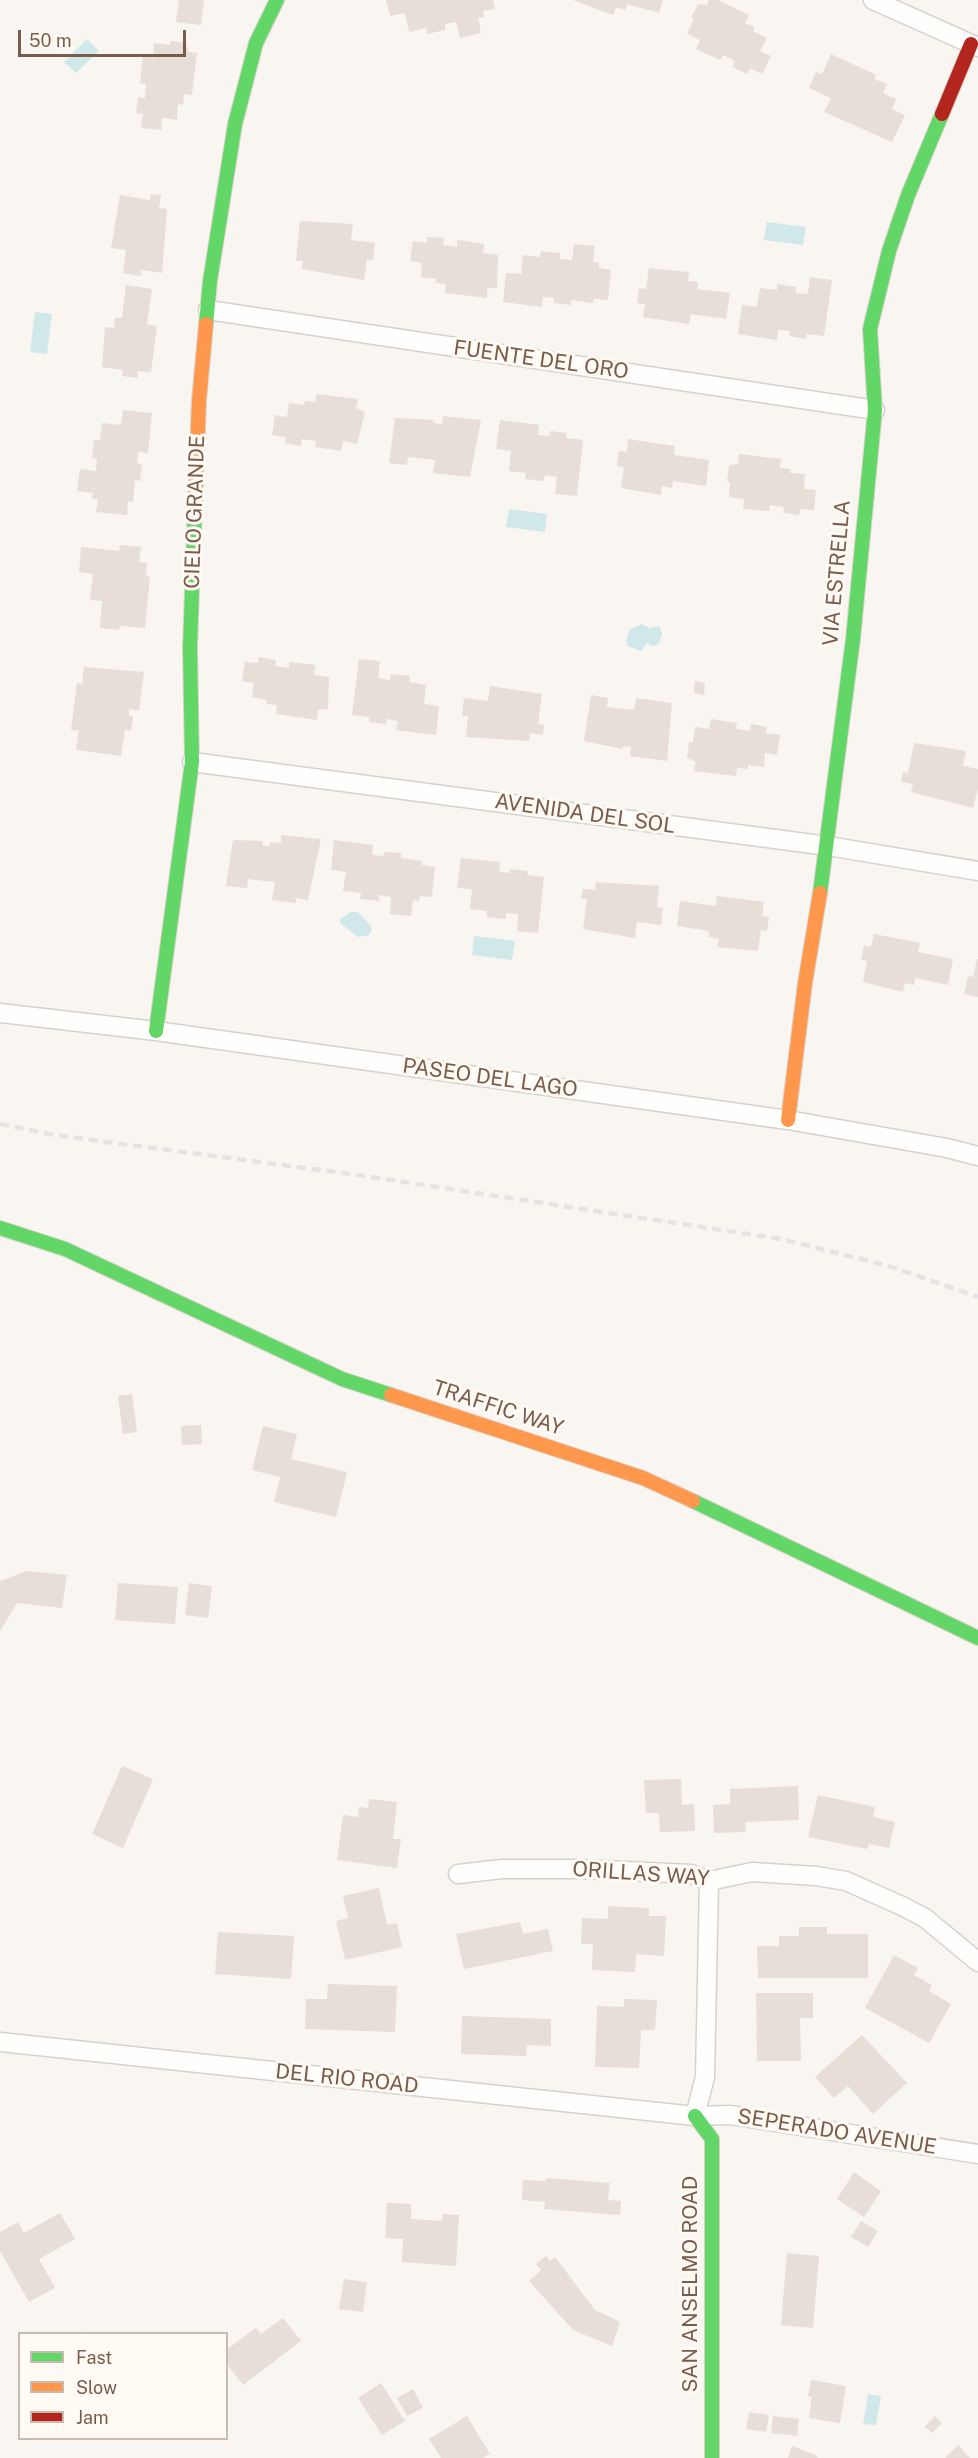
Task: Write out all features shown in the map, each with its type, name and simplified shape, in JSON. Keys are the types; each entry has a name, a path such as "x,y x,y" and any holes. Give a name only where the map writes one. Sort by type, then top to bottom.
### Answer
{"street":[{"name":"CIELO GRANDE","path":"156,1031 192,762 190,647 199,401 207,310 235,124 256,43 264,22 277,0"},
{"path":"873,0 974,46"},
{"name":"VIA ESTRELLA","path":"788,1120 805,983 828,846 875,410 870,329 889,252 908,195 974,46"},
{"name":"FUENTE DEL ORO","path":"207,310 875,410"},
{"name":"AVENIDA DEL SOL","path":"192,762 828,846 978,871"},
{"name":"PASEO DEL LAGO","path":"0,1013 156,1031 788,1120 947,1148 978,1156"},
{"name":"TRAFFIC WAY","path":"0,1228 65,1250 342,1379 643,1478 782,1542 978,1638"},
{"name":"ORILLAS WAY","path":"458,1874 502,1869 580,1869 691,1874 709,1881 752,1872 816,1876 846,1881 869,1889 925,1918 978,1962"},
{"path":"695,2116 705,2077 709,1881"},
{"name":"DEL RIO ROAD","path":"0,2042 695,2116"},
{"name":"SEPERADO AVENUE","path":"695,2116 730,2115 978,2154"},
{"name":"SAN ANSELMO ROAD","path":"695,2116 712,2139 712,2458"}],"water":[{"path":"87,39 99,51 76,73 64,62"},
{"path":"767,222 806,227 803,245 764,240"},
{"path":"35,312 52,314 47,354 30,352"},
{"path":"509,509 547,514 545,532 506,527"},
{"path":"642,624 649,628 659,626 662,633 659,644 653,646 647,643 641,651 628,646 626,641 630,629"},
{"path":"351,912 358,912 369,924 372,929 369,935 358,937 340,923 340,919"},
{"path":"474,936 515,941 512,960 472,955"},
{"path":"868,2394 881,2396 876,2425 863,2424"}],"building":[{"path":"179,0 204,0 201,25 176,22"},
{"path":"386,0 493,0 495,9 483,11 484,17 478,18 481,33 460,38 456,22 445,24 445,30 427,34 426,28 409,32 405,13 390,16"},
{"path":"573,0 663,0 659,13 627,4 625,10 616,7 613,15"},
{"path":"709,0 718,0 749,15 745,23 755,27 753,31 767,38 760,51 771,56 762,74 750,68 747,74 732,67 735,61 723,55 720,60 696,49 700,40 687,34 694,19 691,18 698,4 707,5"},
{"path":"170,41 186,43 188,52 197,53 192,95 184,94 183,105 178,104 177,120 162,118 161,130 141,128 143,114 136,113 138,97 145,98 146,84 140,83 143,56 153,58 154,43 170,45"},
{"path":"831,54 876,75 874,79 887,84 883,93 896,99 892,109 905,115 892,142 824,112 831,98 809,88 816,72 822,74"},
{"path":"151,194 161,195 159,208 167,209 162,273 141,270 141,276 123,273 126,250 111,248 120,195 150,200"},
{"path":"300,221 353,224 351,240 375,243 373,260 367,259 364,280 302,269 303,261 296,261"},
{"path":"427,237 444,238 443,245 457,247 457,240 484,244 483,253 498,255 497,287 487,289 487,298 445,293 446,284 435,283 436,279 421,277 422,263 410,261 413,241 427,243"},
{"path":"574,244 595,246 593,262 599,263 599,268 611,270 608,300 594,299 593,303 571,300 571,305 554,303 554,298 543,297 542,307 503,302 506,273 521,274 523,255 540,257 541,251 560,253 560,259 572,260"},
{"path":"649,268 689,272 688,281 698,282 697,289 730,293 726,319 691,314 689,324 643,317 645,304 637,303 639,288 646,289"},
{"path":"810,277 832,280 824,336 807,334 806,339 789,336 790,331 778,330 777,340 738,334 742,305 757,307 760,288 777,290 777,284 796,287 796,293 808,294"},
{"path":"126,285 152,289 147,324 157,326 151,372 138,371 137,378 122,376 123,370 102,367 105,327 114,328 115,318 122,318"},
{"path":"317,394 358,399 356,408 365,412 357,444 343,441 341,451 315,447 316,441 302,439 301,446 285,443 286,437 272,435 275,415 287,417 289,403 304,405 305,401 315,402"},
{"path":"123,410 152,413 148,453 138,452 137,463 142,464 140,481 135,480 133,502 128,501 127,515 96,512 98,499 92,499 93,493 77,491 80,469 96,471 97,459 92,458 94,440 100,440 102,423 121,425"},
{"path":"443,416 481,420 470,477 433,473 435,460 408,457 407,465 389,463 395,418 434,420 433,423 442,424"},
{"path":"500,420 539,425 538,435 549,436 550,431 567,433 566,438 583,440 577,496 555,494 557,477 545,475 544,481 525,479 526,473 509,471 511,451 496,449"},
{"path":"628,439 675,446 674,455 709,460 706,486 673,481 672,488 662,486 661,495 621,488 624,467 617,466 619,451 627,452"},
{"path":"739,454 781,459 780,468 791,469 790,473 805,474 804,489 816,490 814,510 800,509 799,515 783,513 784,507 770,505 769,511 743,509 744,499 729,497 730,482 727,481 729,465 738,464"},
{"path":"120,545 141,547 139,562 147,563 146,576 150,577 145,628 120,626 119,630 100,628 102,601 90,600 93,574 79,572 81,547 119,551"},
{"path":"259,657 276,660 275,666 289,668 289,662 315,665 314,675 329,677 328,709 318,710 317,720 276,714 277,705 266,704 267,700 252,697 254,683 242,681 245,662 258,663"},
{"path":"359,659 380,661 378,678 390,680 391,674 410,676 409,682 426,685 424,704 439,706 436,735 396,730 398,721 386,719 386,724 369,722 369,717 352,715"},
{"path":"84,667 144,672 139,711 129,709 129,716 133,716 131,731 125,730 121,756 76,750 79,730 71,730 77,683 82,684"},
{"path":"695,681 705,683 704,695 694,693"},
{"path":"490,686 542,694 538,724 544,725 543,735 530,733 529,741 466,737 468,716 462,716 464,698 488,701"},
{"path":"591,695 608,698 607,707 634,710 636,698 672,703 667,761 630,756 631,747 623,746 622,749 584,741"},
{"path":"711,719 737,723 736,729 750,731 751,724 767,727 766,733 780,735 777,755 765,753 764,767 748,765 748,769 737,768 736,776 694,771 696,762 687,758 689,742 693,742 695,727 709,729"},
{"path":"914,743 966,751 963,766 978,769 978,788 973,808 911,792 913,784 901,782 903,772 908,773"},
{"path":"281,835 321,839 308,900 296,898 296,903 272,900 275,882 248,879 247,888 226,886 233,840 263,841 262,845 270,846 270,842 281,843"},
{"path":"334,840 373,845 372,855 384,856 384,852 401,853 401,858 422,861 422,865 435,867 432,897 420,896 419,901 413,900 411,916 390,914 391,897 379,895 379,901 360,899 361,893 343,891 346,872 331,870"},
{"path":"461,858 500,862 499,872 510,873 510,869 528,871 527,875 544,877 538,933 517,931 518,914 506,913 506,919 487,917 487,911 470,909 472,889 457,888"},
{"path":"596,882 659,886 657,907 663,908 661,925 637,922 635,938 583,929 587,899 581,898 583,889 595,890"},
{"path":"717,896 764,902 762,916 769,917 767,931 761,930 758,951 717,947 719,939 709,937 709,931 677,926 680,901 716,906"},
{"path":"874,934 920,943 918,952 953,959 948,985 915,978 914,985 905,983 903,992 863,982 867,961 861,960 864,945 871,947"},
{"path":"977,959 978,997 964,994 968,976 973,977"},
{"path":"132,1394 137,1432 123,1434 118,1396"},
{"path":"201,1425 202,1444 182,1445 181,1426"},
{"path":"263,1426 297,1434 291,1459 347,1472 336,1517 274,1502 280,1477 252,1470"},
{"path":"27,1571 67,1575 62,1608 17,1603 0,1631 0,1581"},
{"path":"118,1583 178,1587 175,1624 115,1620"},
{"path":"189,1583 212,1586 208,1618 185,1615"},
{"path":"122,1766 153,1779 123,1848 92,1834"},
{"path":"681,1779 682,1805 694,1804 695,1831 660,1832 659,1813 646,1813 644,1780"},
{"path":"798,1786 799,1820 745,1822 746,1832 714,1833 713,1805 730,1804 730,1789"},
{"path":"818,1795 875,1807 873,1817 895,1822 889,1848 869,1844 867,1849 808,1837"},
{"path":"369,1799 397,1802 393,1839 401,1839 397,1868 337,1860 343,1815 358,1817 359,1807 368,1808"},
{"path":"379,1888 387,1925 397,1923 402,1947 345,1960 336,1921 348,1918 343,1896"},
{"path":"608,1906 649,1908 649,1916 666,1916 664,1956 636,1954 635,1972 592,1970 593,1944 581,1944 582,1918 608,1919"},
{"path":"520,1922 523,1934 548,1929 553,1951 464,1969 456,1934"},
{"path":"799,1927 827,1927 827,1934 868,1934 868,1978 758,1978 757,1946 779,1946 779,1936 799,1936"},
{"path":"218,1932 294,1936 291,1979 215,1974"},
{"path":"894,1955 918,1968 914,1975 932,1985 929,1991 951,2004 929,2043 865,2008"},
{"path":"328,1984 397,1986 395,2032 305,2029 306,1999 327,1999"},
{"path":"756,1993 813,1993 813,2018 800,2018 801,2061 757,2061"},
{"path":"624,1999 657,2000 655,2030 641,2030 639,2068 595,2067 597,2006 624,2007"},
{"path":"462,2016 551,2019 551,2046 527,2045 526,2056 461,2054"},
{"path":"862,2035 907,2083 873,2114 848,2086 834,2098 815,2077"},
{"path":"854,2172 881,2191 864,2217 837,2199"},
{"path":"546,2178 610,2183 608,2200 621,2201 620,2215 544,2209 545,2202 522,2200 523,2180 546,2181"},
{"path":"387,2203 411,2204 411,2219 442,2221 443,2214 459,2215 456,2266 402,2262 403,2239 385,2238"},
{"path":"60,2213 75,2239 39,2259 55,2288 29,2302 0,2251 0,2232 18,2222 24,2233"},
{"path":"861,2221 878,2231 868,2247 851,2237"},
{"path":"787,2253 819,2256 813,2328 781,2325"},
{"path":"546,2256 550,2261 555,2257 595,2310 620,2322 612,2346 573,2330 529,2281 541,2270 536,2264"},
{"path":"344,2279 367,2282 363,2312 339,2309"},
{"path":"283,2318 301,2341 243,2385 228,2366 228,2349 256,2328 261,2334"},
{"path":"811,2380 846,2386 840,2423 809,2418 812,2397 808,2396"},
{"path":"381,2383 405,2421 382,2435 358,2398"},
{"path":"413,2389 423,2408 407,2416 397,2398"},
{"path":"749,2412 769,2415 766,2432 746,2429"},
{"path":"467,2416 490,2454 483,2458 441,2458 429,2439"},
{"path":"773,2416 799,2419 797,2436 771,2433"},
{"path":"935,2416 942,2423 932,2433 925,2427"},
{"path":"958,2445 970,2458 945,2458"},
{"path":"792,2446 818,2456 817,2458 788,2458"}],"railway":[{"path":"0,1124 54,1135 351,1174 781,1239 889,1266 978,1297"}],"traffic: fast":[{"path":"206,324 210,281 235,124 256,43 277,0"},
{"path":"820,893 853,639 875,410 870,329 889,251 908,195 942,114"},
{"path":"156,1031 192,762 190,647 195,506"},
{"path":"0,1228 65,1249 342,1379 391,1395"},
{"path":"693,1501 978,1638"},
{"path":"695,2116 712,2139 712,2458"}],"traffic: slow":[{"path":"195,506 199,401 206,324"},
{"path":"788,1120 805,983 820,893"},
{"path":"391,1395 643,1478 693,1501"}],"traffic: jam":[{"path":"942,114 971,44"}]}
